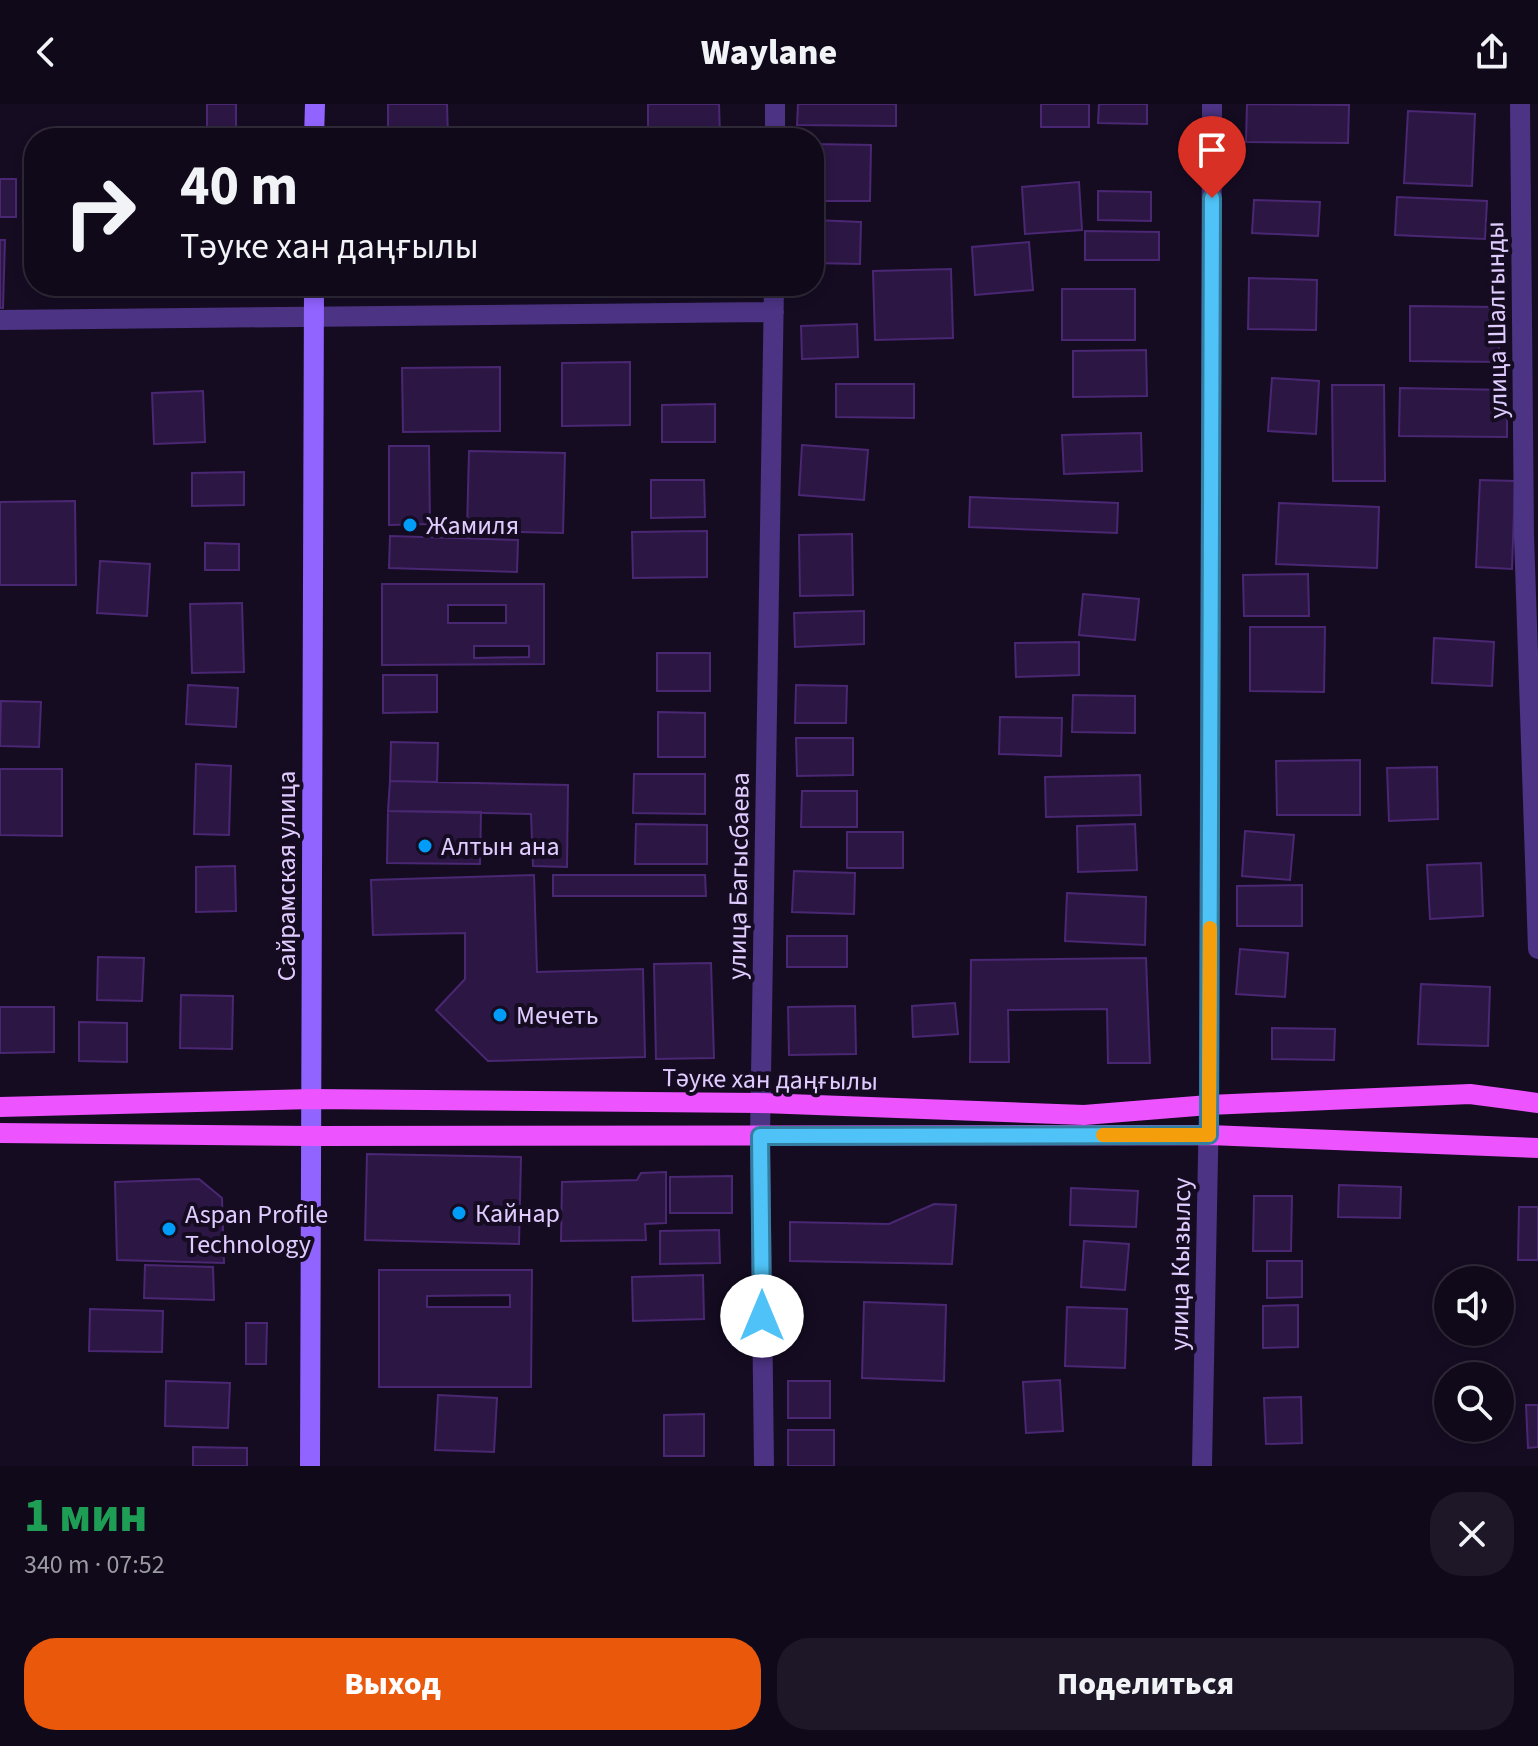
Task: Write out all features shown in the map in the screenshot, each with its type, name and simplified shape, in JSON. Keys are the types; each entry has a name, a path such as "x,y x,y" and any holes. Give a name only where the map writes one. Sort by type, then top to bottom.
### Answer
{"main road":[{"path":"314,128 315,104"},
{"name":"Сайрамская улица","path":"310,1466 314,296"},
{"name":"Тәуке хан даңғылы","path":"0,1107 312,1099 760,1103 1084,1115 1209,1105 1470,1094 1538,1103"},
{"path":"0,1133 311,1136 1209,1135 1538,1148"}],"street":[{"path":"775,104 775,128"},
{"name":"улица Кызылсу","path":"1202,1466 1209,1135 1212,104"},
{"name":"улица Шалгынды","path":"1520,104 1530,314 1538,949"},
{"name":"улица Багысбаева","path":"764,1466 760,1103 774,296"},
{"path":"0,320 774,312"}],"building":[{"path":"207,104 236,104 236,128 207,128"},
{"path":"388,104 447,104 448,128 388,128"},
{"path":"648,104 719,104 720,128 648,128"},
{"path":"798,104 896,104 896,126 797,125"},
{"path":"1041,104 1089,104 1089,127 1041,127"},
{"path":"1099,104 1147,104 1147,124 1098,123"},
{"path":"1247,104 1349,105 1348,143 1246,142"},
{"path":"1408,111 1475,114 1472,186 1404,183"},
{"path":"824,144 871,145 870,201 824,201"},
{"path":"0,179 16,179 16,217 0,217"},
{"path":"1079,182 1082,230 1025,234 1022,187"},
{"path":"1098,191 1151,192 1151,221 1098,220"},
{"path":"1397,197 1487,201 1485,239 1395,235"},
{"path":"1254,200 1320,202 1318,236 1252,233"},
{"path":"824,220 861,222 860,264 824,263"},
{"path":"1085,231 1159,232 1159,260 1085,260"},
{"path":"0,240 5,240 3,308 0,308"},
{"path":"1029,242 1033,290 975,295 972,247"},
{"path":"951,269 953,338 875,340 873,271"},
{"path":"1249,278 1317,280 1316,330 1248,329"},
{"path":"1062,289 1135,289 1135,340 1062,340"},
{"path":"1410,306 1499,307 1499,362 1410,361"},
{"path":"857,324 858,357 802,359 801,326"},
{"path":"1146,350 1147,396 1073,397 1073,351"},
{"path":"630,362 630,425 562,426 562,363"},
{"path":"500,367 500,431 403,432 402,368"},
{"path":"1272,378 1319,381 1316,434 1268,431"},
{"path":"836,384 914,384 914,418 836,417"},
{"path":"1332,385 1384,385 1385,481 1333,481"},
{"path":"1400,388 1507,390 1507,437 1399,436"},
{"path":"203,391 205,442 154,444 152,393"},
{"path":"715,404 715,442 662,442 662,405"},
{"path":"1141,433 1142,471 1064,474 1062,435"},
{"path":"802,445 868,450 864,500 799,495"},
{"path":"389,446 429,446 430,524 389,525"},
{"path":"469,451 565,453 563,533 467,531"},
{"path":"244,472 244,505 192,506 192,473"},
{"path":"651,480 704,480 705,517 651,518"},
{"path":"1480,480 1515,481 1512,569 1476,567"},
{"path":"970,497 1118,503 1117,533 969,527"},
{"path":"75,501 76,585 0,585 0,502"},
{"path":"1279,503 1379,507 1377,568 1276,564"},
{"path":"707,531 707,577 633,578 632,532"},
{"path":"852,534 853,595 800,596 799,535"},
{"path":"390,536 518,540 517,572 389,568"},
{"path":"205,543 239,544 239,570 205,570"},
{"path":"100,561 150,564 147,616 97,613"},
{"path":"1308,574 1309,616 1244,616 1243,575"},
{"path":"382,584 544,584 544,664 382,665","holes":["448,605 506,605 506,623 448,623","474,646 529,646 529,657 474,658"]},
{"path":"1083,594 1139,599 1135,640 1079,635"},
{"path":"242,603 244,672 192,673 190,604"},
{"path":"864,611 864,644 795,647 794,613"},
{"path":"1250,627 1325,627 1324,692 1250,691"},
{"path":"1434,638 1494,642 1492,686 1432,683"},
{"path":"1079,642 1079,675 1016,677 1015,643"},
{"path":"657,653 710,653 710,691 657,691"},
{"path":"383,675 437,675 437,712 383,713"},
{"path":"188,685 238,688 236,727 186,724"},
{"path":"796,685 847,686 846,723 795,723"},
{"path":"1073,695 1135,696 1135,733 1072,732"},
{"path":"1,701 41,702 39,747 0,746"},
{"path":"658,712 705,713 705,757 658,757"},
{"path":"1000,717 1062,718 1061,756 999,754"},
{"path":"796,738 853,738 853,775 797,776"},
{"path":"391,742 438,743 437,782 390,781"},
{"path":"1360,760 1360,815 1277,815 1276,761"},
{"path":"196,764 231,766 229,835 194,834"},
{"path":"1437,767 1438,819 1389,821 1387,768"},
{"path":"0,769 62,769 62,836 0,835"},
{"path":"634,774 705,774 705,814 633,813"},
{"path":"1140,775 1141,815 1046,817 1045,777"},
{"path":"390,781 568,785 567,867 533,866 531,814 388,811"},
{"path":"802,791 857,791 857,827 801,827"},
{"path":"388,811 481,812 480,864 387,863"},
{"path":"636,824 707,825 707,864 635,864"},
{"path":"1135,824 1137,870 1078,872 1077,826"},
{"path":"1245,831 1294,835 1290,880 1242,876"},
{"path":"847,832 903,832 903,868 847,868"},
{"path":"1481,863 1483,916 1430,919 1427,865"},
{"path":"235,866 236,911 196,912 196,867"},
{"path":"794,871 855,873 854,914 792,912"},
{"path":"534,875 537,972 643,969 645,1057 488,1061 436,1010 465,979 465,933 373,935 371,880"},
{"path":"553,875 705,875 706,896 553,896"},
{"path":"1302,885 1302,926 1237,926 1237,886"},
{"path":"1067,893 1146,897 1145,945 1065,941"},
{"path":"787,936 847,936 847,967 787,967"},
{"path":"1240,949 1288,953 1285,997 1236,994"},
{"path":"98,957 144,958 142,1001 97,1000"},
{"path":"1146,958 1150,1063 1108,1063 1107,1009 1008,1010 1009,1062 970,1062 971,960"},
{"path":"711,963 714,1058 656,1059 654,964"},
{"path":"1421,984 1490,987 1488,1046 1418,1044"},
{"path":"181,995 233,996 232,1049 180,1048"},
{"path":"955,1003 958,1034 913,1037 912,1006"},
{"path":"855,1006 856,1054 789,1055 788,1007"},
{"path":"0,1007 54,1007 54,1052 0,1053"},
{"path":"79,1022 127,1023 127,1062 79,1061"},
{"path":"1272,1028 1335,1029 1334,1060 1272,1059"},
{"path":"367,1154 521,1157 519,1244 365,1240"},
{"path":"666,1172 666,1223 645,1224 646,1240 561,1241 562,1182 637,1180 641,1173"},
{"path":"732,1176 732,1213 670,1213 670,1177"},
{"name":"Aspan Profile Technology","path":"199,1179 222,1198 224,1263 117,1260 115,1182"},
{"path":"1339,1185 1401,1187 1400,1218 1338,1217"},
{"path":"1071,1188 1138,1191 1136,1227 1070,1225"},
{"path":"1254,1196 1292,1196 1291,1251 1253,1251"},
{"path":"934,1204 956,1205 952,1264 790,1261 790,1222 889,1224"},
{"path":"1519,1207 1538,1207 1538,1260 1518,1260"},
{"path":"719,1230 720,1263 660,1264 660,1231"},
{"path":"1084,1241 1129,1244 1125,1290 1081,1287"},
{"path":"1267,1261 1302,1261 1302,1297 1267,1298"},
{"path":"145,1265 213,1267 214,1300 144,1298"},
{"path":"379,1270 532,1270 531,1387 379,1387","holes":["510,1295 510,1307 427,1307 427,1296"]},
{"path":"703,1275 704,1319 633,1321 632,1277"},
{"path":"864,1302 946,1305 944,1381 862,1378"},
{"path":"1298,1305 1298,1347 1263,1348 1263,1306"},
{"path":"1067,1307 1127,1309 1125,1368 1065,1366"},
{"path":"90,1309 163,1311 162,1352 89,1351"},
{"path":"246,1323 267,1323 266,1364 246,1364"},
{"path":"1060,1380 1063,1431 1026,1433 1023,1382"},
{"path":"166,1381 230,1383 228,1428 165,1426"},
{"path":"788,1381 830,1381 830,1418 788,1418"},
{"path":"438,1395 497,1398 494,1452 435,1450"},
{"path":"1301,1397 1302,1443 1266,1444 1264,1398"},
{"path":"1526,1405 1538,1405 1538,1447 1528,1448"},
{"path":"704,1414 704,1456 664,1456 664,1415"},
{"path":"788,1430 834,1430 834,1466 788,1466"},
{"path":"193,1447 247,1448 247,1466 193,1466"}],"slow traffic":[{"path":"1103,1135 1209,1135 1210,928"}],"place":[{"name":"Жамиля","path":"410,525"},
{"name":"Алтын ана","path":"425,846"},
{"name":"Мечеть","path":"500,1015"},
{"name":"Кайнар","path":"459,1213"},
{"name":"Aspan Profile Technology","path":"169,1229"}],"route":[{"path":"762,1316 760,1136 1209,1135 1212,198"}]}
